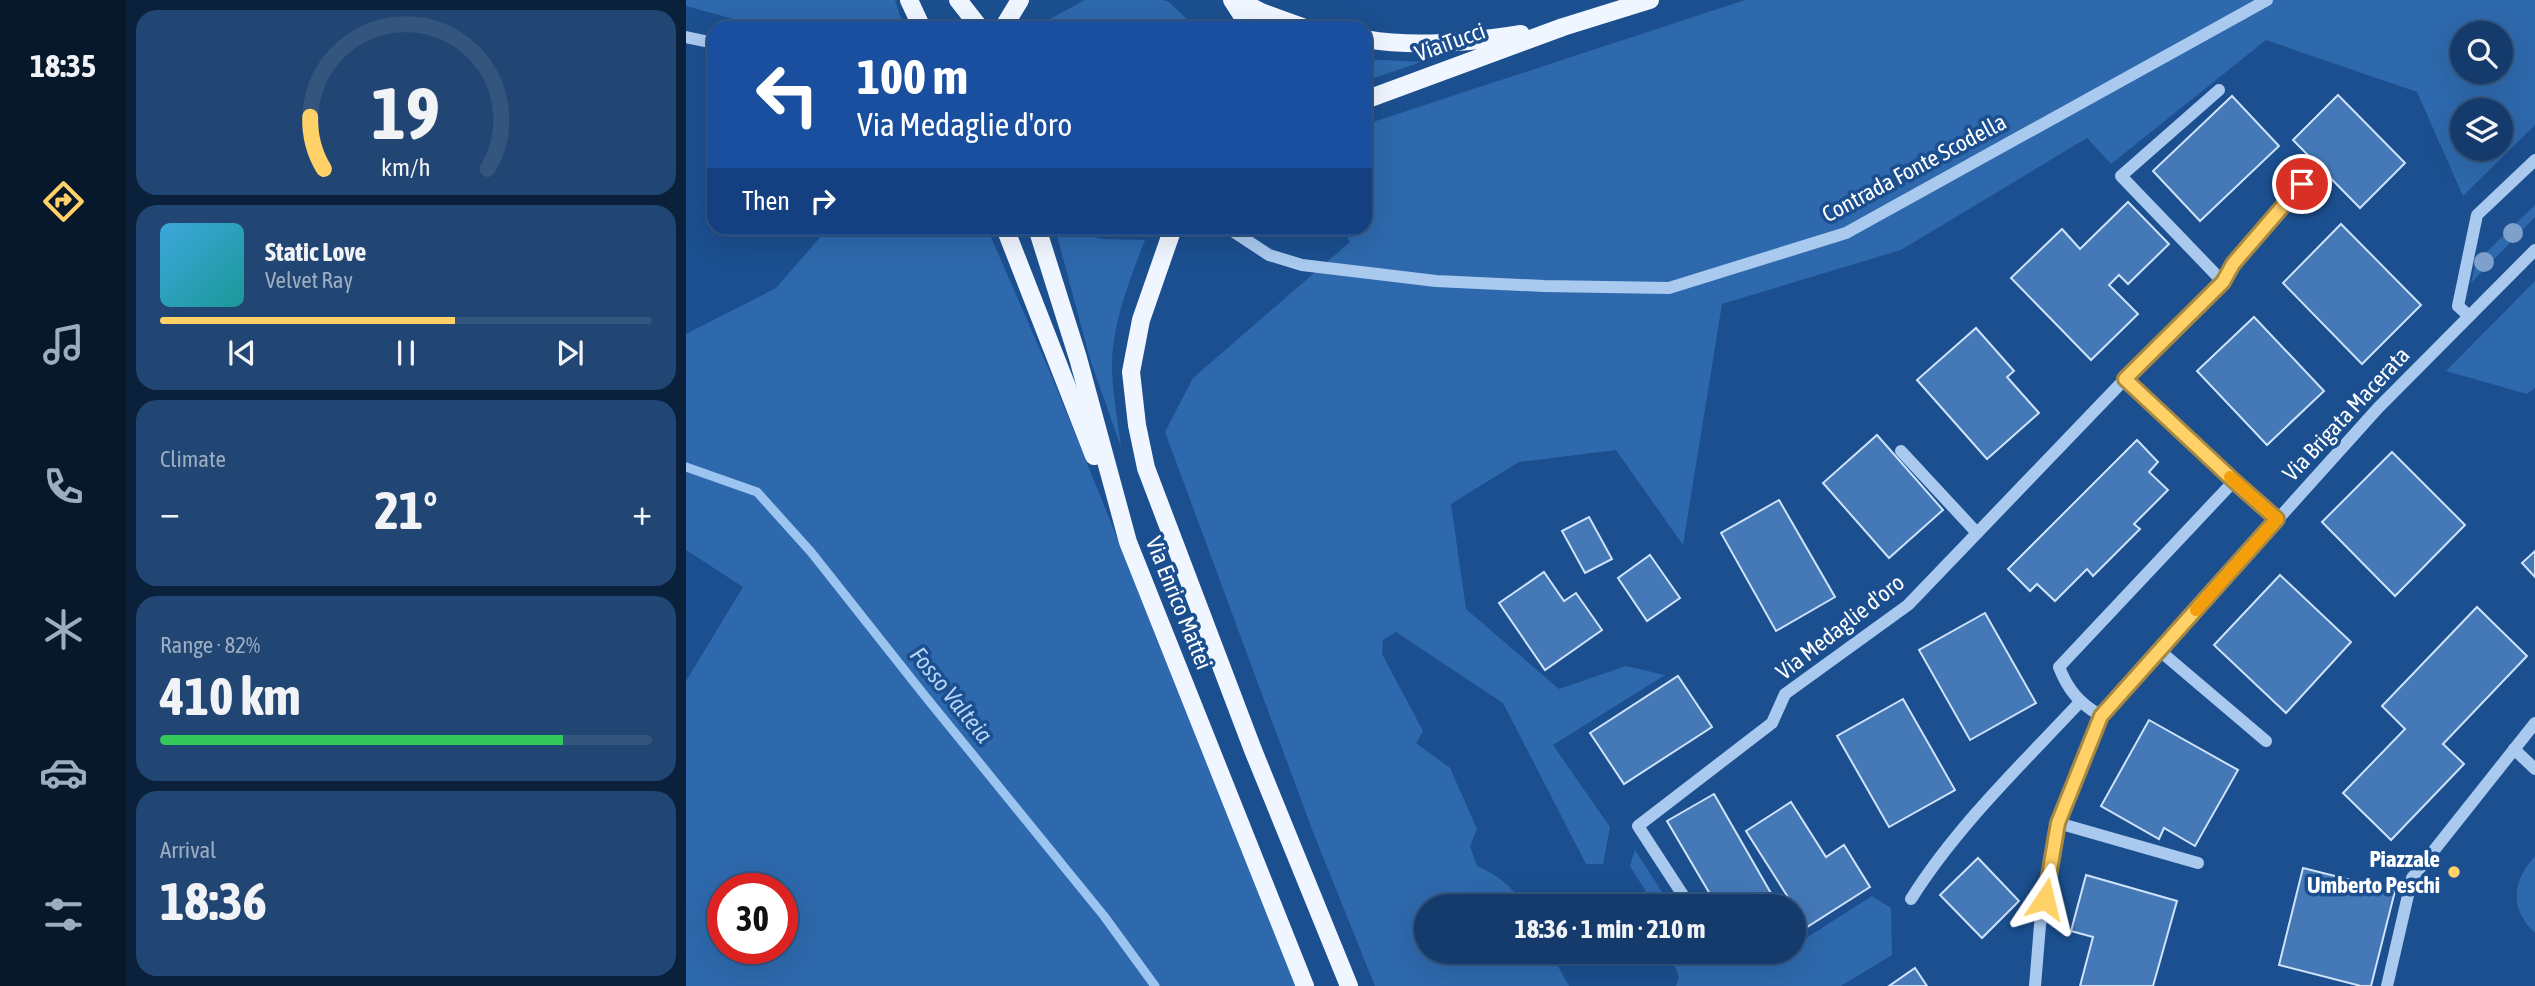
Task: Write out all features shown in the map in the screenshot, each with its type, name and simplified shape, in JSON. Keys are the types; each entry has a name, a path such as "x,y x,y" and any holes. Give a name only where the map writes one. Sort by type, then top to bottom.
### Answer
{"main road":[{"path":"909,0 919,21"},
{"path":"958,0 974,21"},
{"path":"1007,21 1020,0"},
{"path":"1232,0 1246,21"},
{"path":"1238,0 1286,21"},
{"path":"1563,27 1650,0"},
{"name":"Via Tucci","path":"1372,40 1462,43 1563,27"},
{"name":"Via Tucci","path":"1372,97 1563,27"},
{"path":"1008,235 1128,542"},
{"name":"Via Enrico Mattei","path":"1039,235 1078,358 1128,542 1305,986"},
{"name":"Via Enrico Mattei","path":"1171,235 1141,320 1131,372 1137,425 1146,467 1253,750 1349,986"}],"street":[{"name":"Contrada Fonte Scodella","path":"1238,235 1269,256 1302,265 1436,281 1669,288 1846,233 2267,0"},
{"path":"686,37 707,42"},
{"path":"2219,90 2121,176 2223,282"},
{"path":"2469,316 2458,306 2477,215 2535,160"},
{"name":"Via Medaglie d'oro","path":"1682,894 1638,826 1772,723 1785,694 1908,605 2125,379 2223,282 2233,264 2302,184"},
{"name":"Via Brigata Macerata","path":"2035,986 2040,925 2058,823 2101,716 2378,408 2535,250"},
{"path":"2125,379 2277,519"},
{"path":"1901,452 1977,533"},
{"path":"2101,716 2080,702 2066,685 2059,667 2234,481"},
{"path":"2160,651 2266,741"},
{"path":"1911,899 1936,860 2003,783 2080,702"},
{"path":"2387,986 2412,878 2535,723"},
{"path":"2514,749 2535,769"},
{"path":"2058,823 2199,863"}],"shaded area":[{"path":"686,0 895,0 902,21 741,21 686,6"},
{"path":"1085,0 1163,0 1169,2 1189,21 1046,21"},
{"path":"1745,0 2535,0 2535,125 2513,147 2513,98 2450,98 2450,161 2498,161 2463,196 2417,92 2266,40 2111,164 2087,138 1901,250 1722,304 1683,545 1616,450 1519,462 1451,504 1466,609 1559,689 1626,666 1665,675 1553,745 1610,827 1603,864 1586,864 1503,703 1396,632 1383,640 1382,654 1423,731 1416,743 1450,768 1477,829 1470,846 1477,866 1504,882 1516,894 1414,894 1414,964 1557,964 1569,986 1375,986 1313,832 1165,432 1193,378 1350,242 1346,235 1372,235 1372,123"},
{"path":"1372,59 1421,62 1372,79"},
{"path":"2535,205 2535,217 2471,283 2476,262"},
{"path":"822,235 990,235 1052,377 1299,986 686,986 686,681 743,587 686,550 686,334 776,288"},
{"path":"1057,235 1145,240 1122,304 1112,354 1113,390 1121,447 1090,359"},
{"path":"2535,281 2535,388 2527,394 2446,371"},
{"path":"1635,850 1663,894 1648,894 1630,866"},
{"path":"2535,856 2535,933 2521,914 2517,895 2522,875"},
{"path":"1872,896 1891,908 1892,955 1841,986 1676,986 1679,978 1674,964 1806,964 1806,938"}],"building":[{"path":"2338,95 2405,163 2360,208 2293,140"},
{"path":"2232,96 2279,146 2200,221 2153,171"},
{"path":"2128,202 2169,244 2128,284 2119,275 2109,285 2138,314 2091,360 2011,278 2062,229 2080,249"},
{"path":"2341,224 2421,305 2362,364 2283,283"},
{"path":"2254,317 2324,391 2267,445 2197,371"},
{"path":"1976,328 2014,371 2007,377 2039,413 1987,459 1917,380"},
{"path":"1877,435 1943,510 1889,558 1823,483"},
{"path":"2137,440 2158,462 2149,472 2168,490 2134,524 2140,529 2093,576 2087,569 2055,601 2037,584 2030,591 2008,569"},
{"path":"2392,452 2465,525 2395,596 2322,522"},
{"path":"1779,500 1835,597 1776,631 1721,533"},
{"path":"1589,517 1612,559 1585,573 1562,531"},
{"path":"2535,551 2535,577 2522,563"},
{"path":"1650,555 1680,598 1647,621 1618,578"},
{"path":"1544,572 1564,601 1576,593 1602,630 1545,670 1499,603"},
{"path":"2280,575 2351,642 2286,713 2214,645"},
{"path":"2477,607 2527,656 2443,744 2464,764 2391,840 2343,793 2405,729 2382,706"},
{"path":"1985,613 2036,703 1970,740 1919,650"},
{"path":"1678,676 1712,727 1624,784 1590,733"},
{"path":"1903,699 1955,790 1889,827 1837,736"},
{"path":"2149,720 2238,770 2195,846 2164,828 2159,839 2101,806"},
{"path":"1714,794 1771,894 1710,894 1667,821"},
{"path":"1791,802 1826,857 1844,845 1870,887 1807,927 1806,894 1786,894 1746,831"},
{"path":"1978,858 2019,901 1982,938 1940,895"},
{"path":"2303,868 2395,891 2371,986 2361,986 2279,965"},
{"path":"2086,875 2177,901 2153,986 2080,986 2093,937 2071,931"},
{"path":"1915,968 1927,986 1889,986"}],"waterway":[{"name":"Fosso Valteia","path":"686,467 757,492 811,552 1104,916 1155,986"}],"slow traffic":[{"path":"2196,610 2277,519 2230,477"}],"place":[{"name":"Piazzale Umberto Peschi","path":"2454,872"}],"route":[{"path":"2045,899 2058,823 2101,716 2277,519 2125,379 2223,282 2233,264 2302,184"}]}
